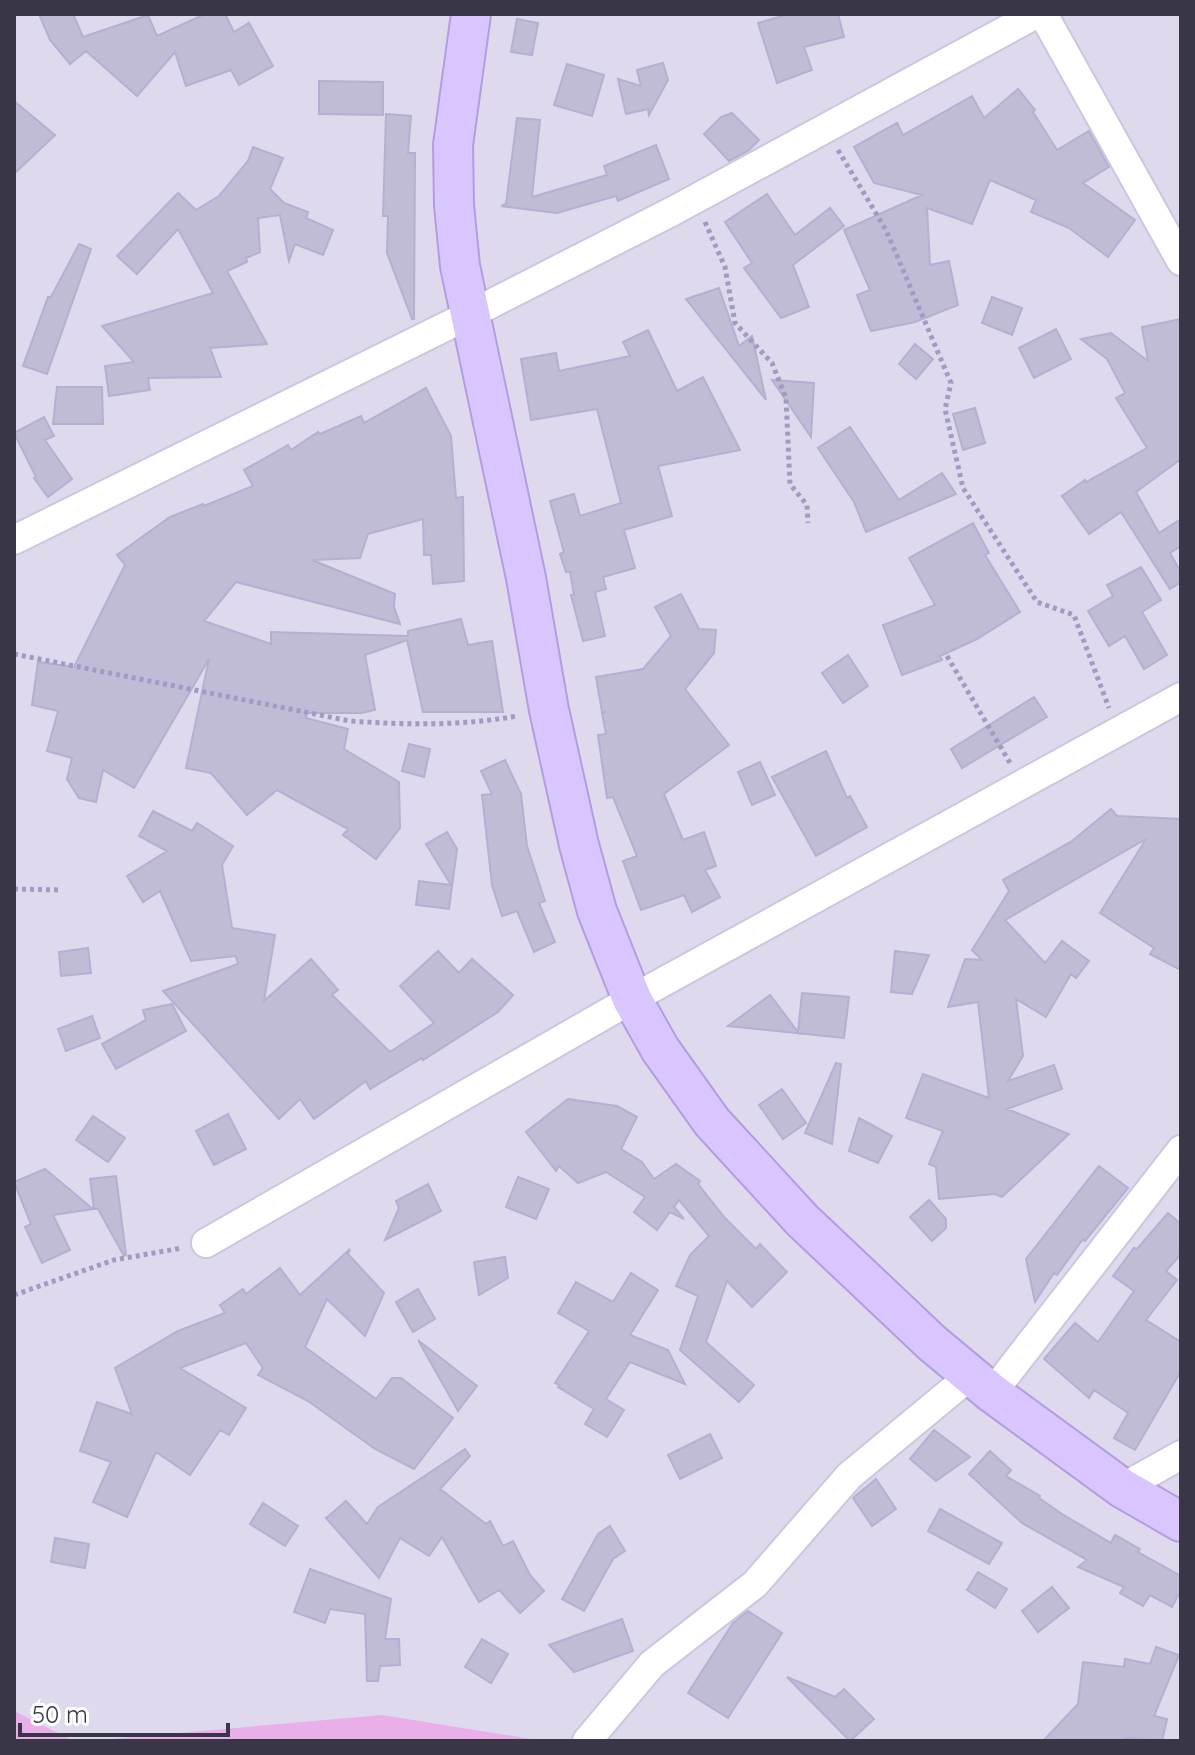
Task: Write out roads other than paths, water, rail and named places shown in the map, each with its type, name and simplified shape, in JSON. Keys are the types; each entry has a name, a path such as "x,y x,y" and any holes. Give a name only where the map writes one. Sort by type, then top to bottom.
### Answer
{"street":[{"path":"471,14 453,145 460,266 526,578 549,710 597,911 632,999 660,1049 712,1122 802,1220 932,1343 982,1384 1122,1488 1181,1522"},
{"path":"14,540 469,315 695,199 1036,14"},
{"path":"1043,14 1181,261"},
{"path":"206,1243 632,999 1181,697"},
{"path":"587,1741 652,1664 755,1584 849,1476 923,1412 982,1384 1181,1150"},
{"path":"1122,1488 1181,1455"}]}
